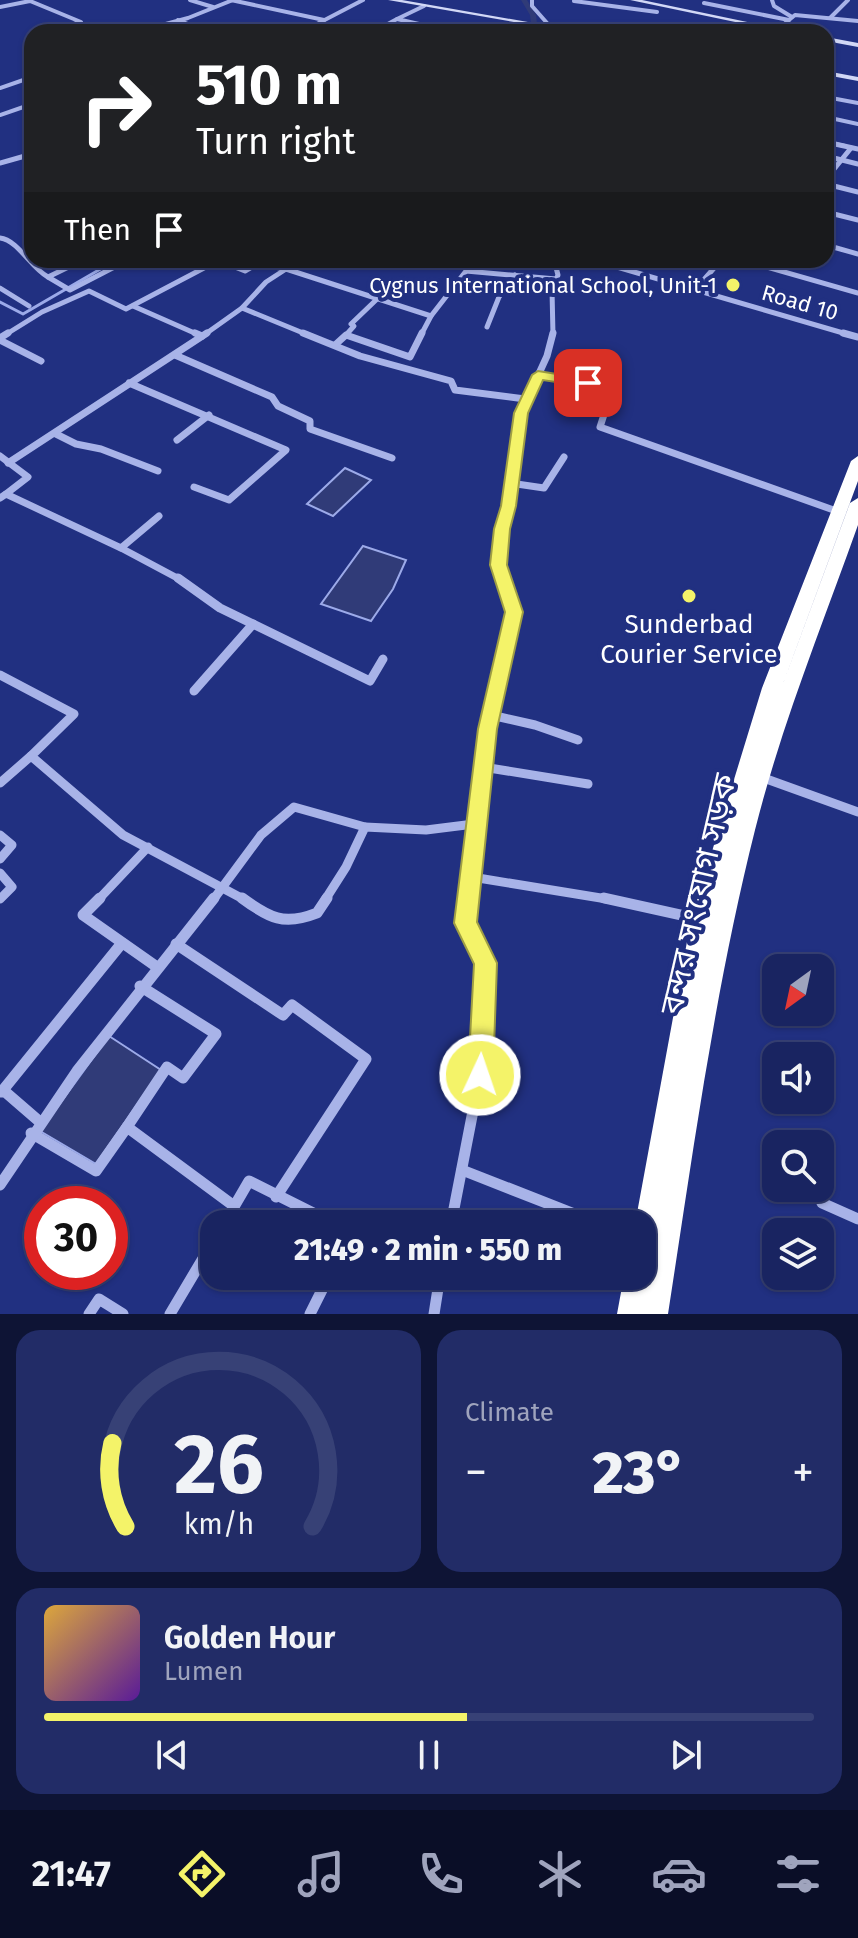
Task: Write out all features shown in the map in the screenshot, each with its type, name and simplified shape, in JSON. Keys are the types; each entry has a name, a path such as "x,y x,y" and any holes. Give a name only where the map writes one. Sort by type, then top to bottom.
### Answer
{"highway":[{"name":"বন্দর সংযোগ সড়ক","path":"654,1314 709,977 760,777 850,508 858,461"},
{"name":"বন্দর সংযোগ সড়ক","path":"650,1210 702,920 743,774 771,688 850,508"},
{"path":"631,1314 635,1290"}],"main road":[{"path":"391,0 430,3"},
{"path":"410,0 536,24"},
{"path":"637,0 753,24"},
{"path":"834,40 858,45"},
{"path":"834,72 858,77"}],"street":[{"path":"190,0 214,7"},
{"path":"164,24 232,0 324,20"},
{"path":"313,24 363,0"},
{"path":"532,0 532,6 544,24"},
{"path":"719,6 727,0"},
{"path":"772,0 774,6 790,19"},
{"path":"830,18 848,0"},
{"path":"0,7 30,1 81,22 74,24"},
{"path":"574,1 657,12"},
{"path":"388,24 430,3"},
{"path":"704,3 790,19"},
{"path":"650,17 664,6"},
{"path":"784,24 795,15 858,21"},
{"path":"397,19 419,24"},
{"path":"178,20 188,24"},
{"path":"0,88 24,80"},
{"path":"834,98 858,103"},
{"path":"0,115 24,107"},
{"path":"834,119 858,124"},
{"path":"834,144 858,149"},
{"path":"834,171 851,148"},
{"path":"0,163 24,157"},
{"path":"834,158 858,164"},
{"path":"834,184 858,192"},
{"path":"834,214 858,220"},
{"path":"0,238 4,237 15,244 24,257"},
{"path":"834,247 858,254"},
{"path":"33,268 70,290 113,268"},
{"path":"48,277 67,268"},
{"path":"41,361 0,339 42,312 89,291 126,309 204,268"},
{"path":"280,268 431,316"},
{"path":"454,1210 480,1075 485,963 465,923 472,877 474,824 491,715 514,612 498,565 525,399 553,335 552,290 558,275 556,268"},
{"name":"Road 10","path":"620,268 858,337"},
{"path":"695,290 714,268"},
{"path":"770,268 858,293"},
{"path":"8,463 175,355 242,308 266,282 286,269"},
{"path":"346,335 410,357 431,316 463,272 556,279"},
{"path":"487,327 499,297 515,275"},
{"path":"0,288 29,306"},
{"path":"335,345 376,300"},
{"path":"133,306 202,336"},
{"path":"242,308 382,364 451,381 455,390 525,399"},
{"path":"175,355 272,397 278,406 310,421 310,429 392,458"},
{"path":"538,375 613,387 600,427 850,508"},
{"path":"129,383 286,450 229,500 194,487"},
{"path":"177,440 209,415"},
{"path":"56,434 76,444 101,449 158,471"},
{"path":"0,456 28,477 3,496 121,548 181,580 220,608 370,681 383,659"},
{"path":"510,483 544,488 564,457"},
{"path":"121,548 159,516"},
{"path":"194,691 253,624"},
{"path":"0,675 74,714 0,783"},
{"path":"491,715 535,725 578,740"},
{"path":"31,756 123,835 262,913 297,921 317,913 346,867 365,827"},
{"path":"483,767 588,784"},
{"path":"760,777 858,812"},
{"path":"0,1185 31,1133 140,986 221,889 271,821 294,807 365,827 426,830 474,824"},
{"path":"0,835 12,845 0,859"},
{"path":"148,847 83,915 157,967"},
{"path":"0,873 12,887 0,899"},
{"path":"472,877 592,895 702,920"},
{"path":"40,1122 2,1092 122,943"},
{"path":"176,944 283,1015 292,1005 366,1059 276,1197"},
{"path":"31,1133 96,1171 167,1067 183,1078 216,1034 140,986"},
{"path":"127,1127 234,1206"},
{"path":"462,1170 564,1210"},
{"path":"232,1210 249,1181 304,1210"},
{"path":"822,1203 858,1219"},
{"path":"170,1314 200,1264"},
{"path":"310,1314 322,1290"},
{"path":"434,1314 437,1290"},
{"path":"89,1314 99,1299 123,1314"}],"water":[{"path":"345,468 371,480 333,516 307,504"},
{"path":"363,546 406,560 393,589 371,621 321,604"},
{"path":"109,1036 161,1070 96,1164 40,1131"}],"waterway":[{"path":"524,0 533,15 534,24"},
{"path":"0,302 23,314 102,268"}],"place":[{"name":"Cygnus International School, Unit-1","path":"733,285"},
{"name":"Sunderbad Courier Service","path":"689,596"}],"route":[{"path":"480,1075 485,963 465,923 472,877 474,824 479,810 488,729 501,665 508,651 514,612 498,565 502,529 521,413 538,375 588,383"}]}
